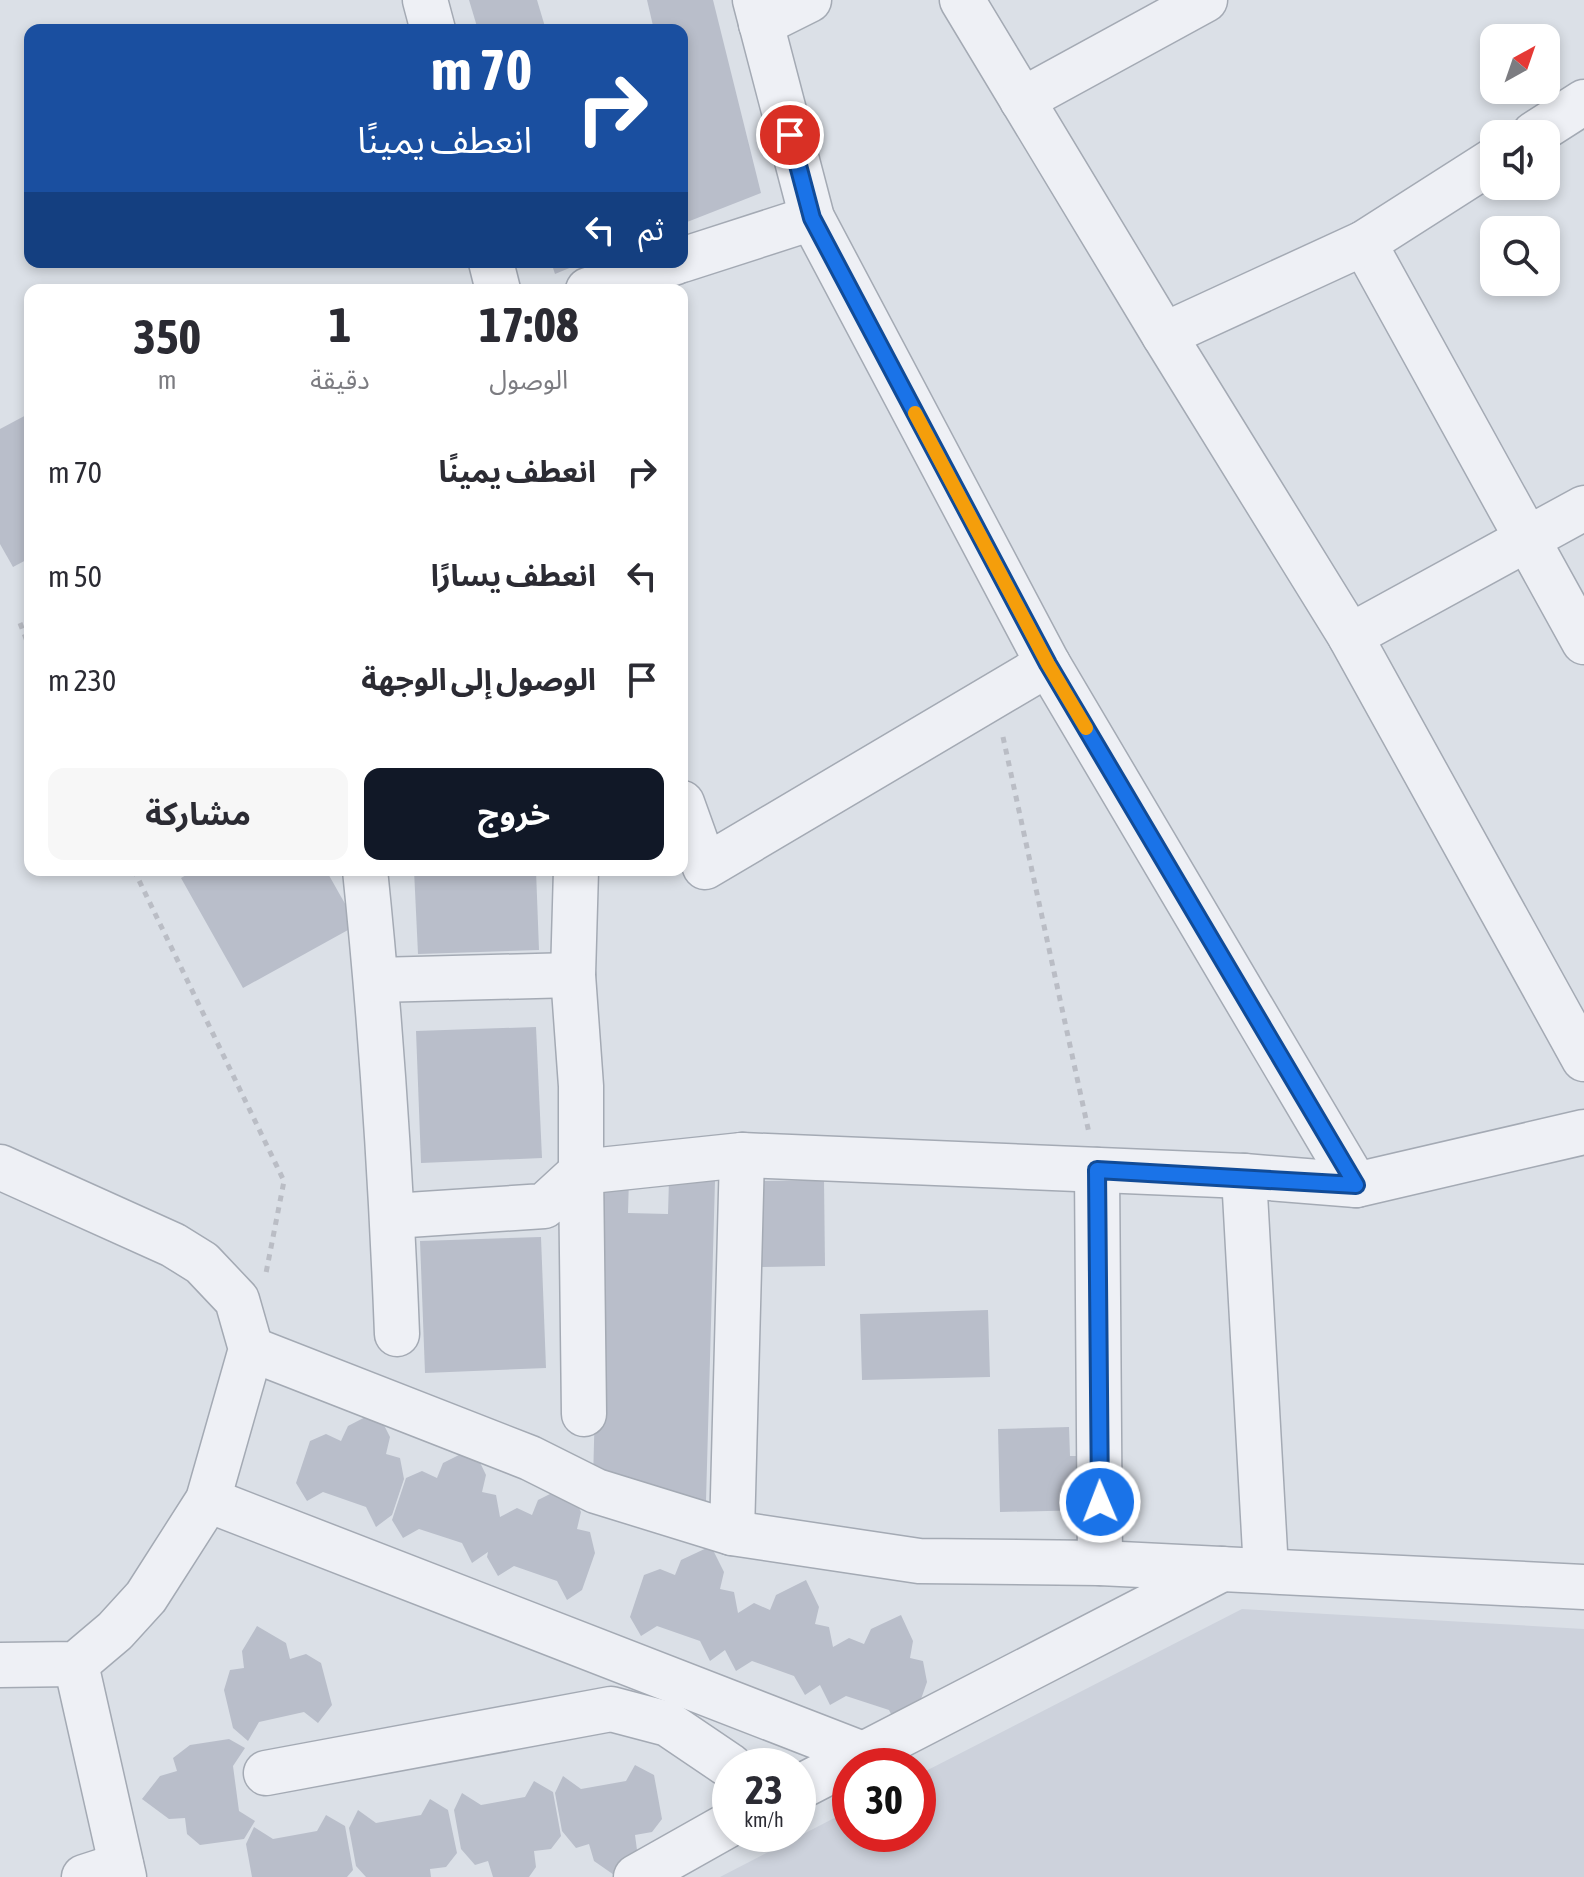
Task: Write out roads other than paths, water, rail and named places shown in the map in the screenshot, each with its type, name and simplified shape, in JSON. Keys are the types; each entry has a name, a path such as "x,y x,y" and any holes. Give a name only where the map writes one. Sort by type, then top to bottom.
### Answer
{"street":[{"path":"425,0 431,24"},
{"path":"809,0 758,12 812,218 1048,664 1356,1185"},
{"path":"962,0 1350,636 1584,1059"},
{"path":"1022,100 1205,0"},
{"path":"1556,120 1584,102"},
{"path":"1164,335 1364,243 1480,169"},
{"path":"688,258 812,218"},
{"path":"1364,243 1584,642"},
{"path":"607,284 657,268"},
{"path":"1350,636 1584,508"},
{"path":"688,820 705,867 1048,664"},
{"path":"366,876 393,1216 397,1334"},
{"path":"576,876 573,975 581,1086 584,1414"},
{"path":"376,980 573,975"},
{"path":"393,1216 544,1206 581,1172 742,1155 1244,1176 1356,1185 1584,1132"},
{"path":"732,1533 742,1155"},
{"path":"0,1167 173,1245 202,1263 237,1300 251,1349 208,1500 146,1597 115,1631 76,1664 0,1665"},
{"path":"1097,1170 1100,1563"},
{"path":"1244,1176 1245,1569"},
{"path":"251,1349 530,1458 596,1491 732,1533 919,1561 1100,1563 1584,1587"},
{"path":"208,1500 847,1748"},
{"path":"879,1748 1245,1569"},
{"path":"76,1664 110,1873"},
{"path":"266,1773 611,1709 668,1724 712,1754"},
{"path":"636,1877 712,1834"}]}
